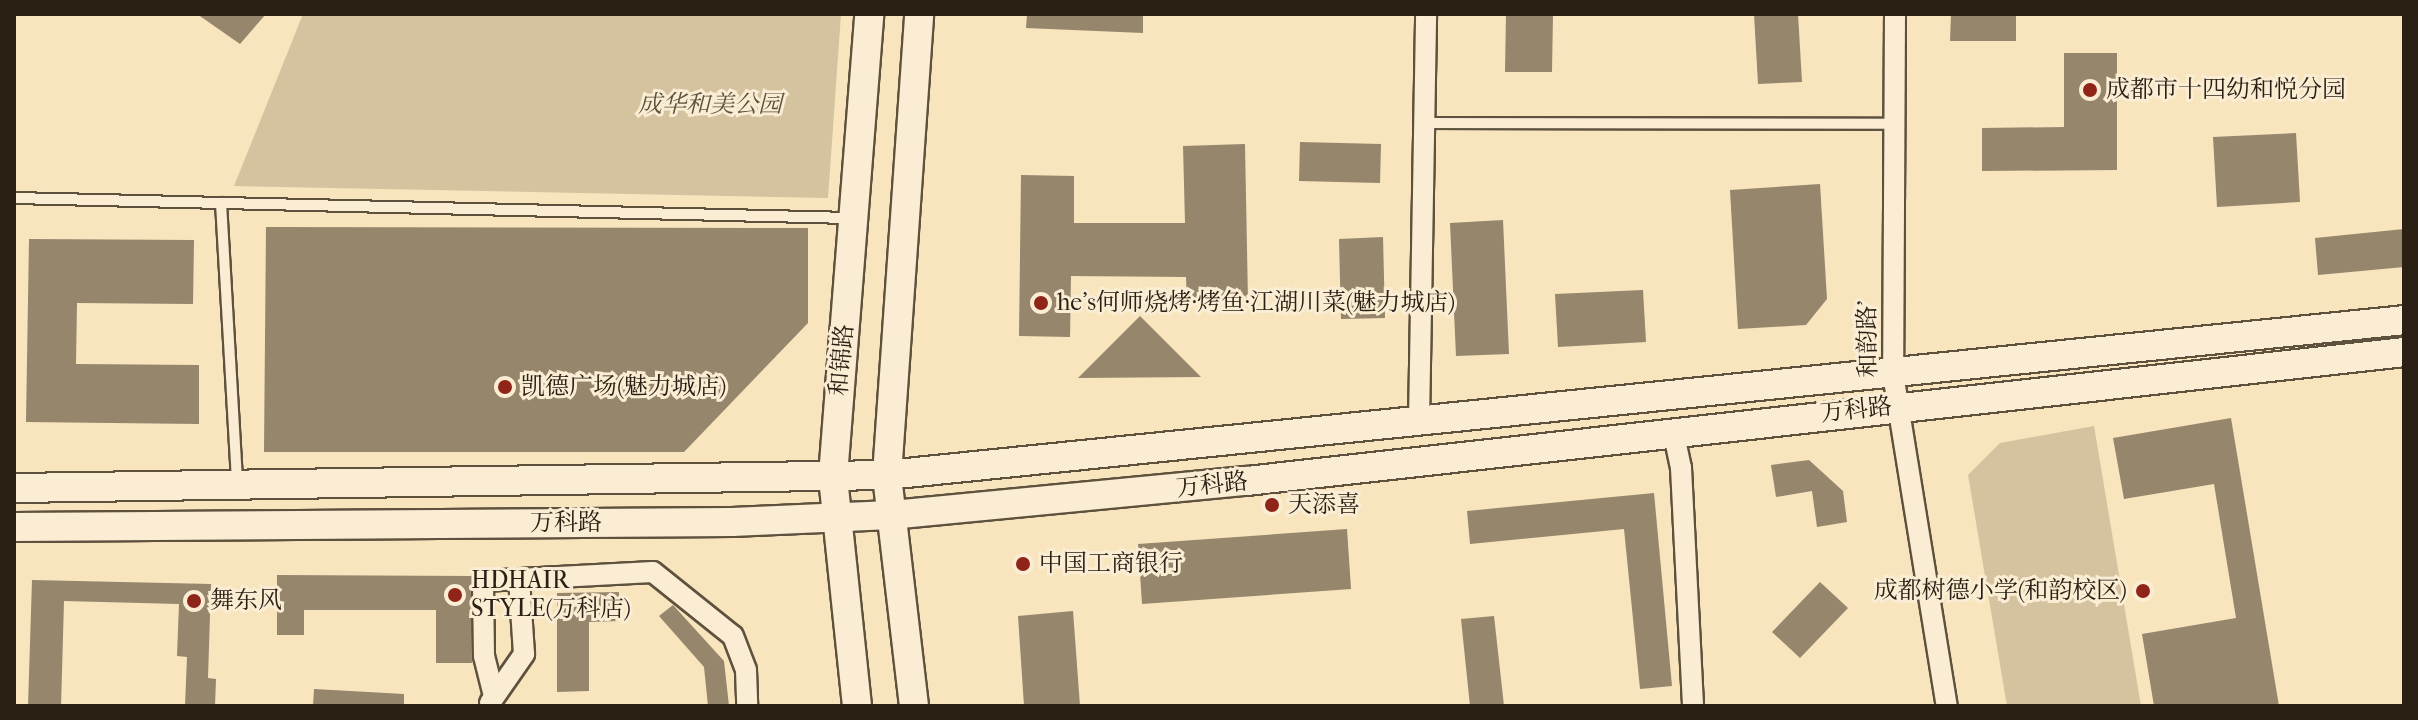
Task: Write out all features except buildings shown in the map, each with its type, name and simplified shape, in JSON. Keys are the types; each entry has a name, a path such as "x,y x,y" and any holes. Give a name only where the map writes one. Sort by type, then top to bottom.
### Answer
{"main road":[{"name":"和锦路","path":"857,706 833,476 869,14"},
{"path":"914,706 887,475 919,14"},
{"name":"万科路","path":"14,488 887,475 2404,320"},
{"name":"万科路","path":"14,527 716,523 891,515 1674,435 1898,406 2404,352"}],"street":[{"path":"1419,422 1426,14"},
{"name":"和韵路’","path":"1895,14 1893,374 1947,706"},
{"path":"1674,435 1681,468 1693,706"},
{"path":"491,701 484,656 483,581 653,572 733,636 746,670 747,706"},
{"path":"491,701 524,654 519,579"}],"lane":[{"path":"1426,123 1894,124"},
{"path":"14,198 853,219"},
{"path":"221,203 237,485"}],"green space":[{"name":"成华和美公园","path":"303,14 841,14 828,198 234,186"},
{"path":"2094,426 2141,706 2007,706 1968,475 2000,443"}],"place":[{"name":"成都市十四幼和悦分园","path":"2090,90"},
{"name":"he's何师烧烤·烤鱼·江湖川菜(魅力城店)","path":"1041,303"},
{"name":"凯德广场(魅力城店)","path":"505,387"},
{"name":"天添喜","path":"1272,505"},
{"name":"中国工商银行","path":"1023,564"},
{"name":"成都树德小学(和韵校区)","path":"2143,591"},
{"name":"HDHAIR STYLE(万科店)","path":"455,595"},
{"name":"舞东风","path":"194,601"}]}
